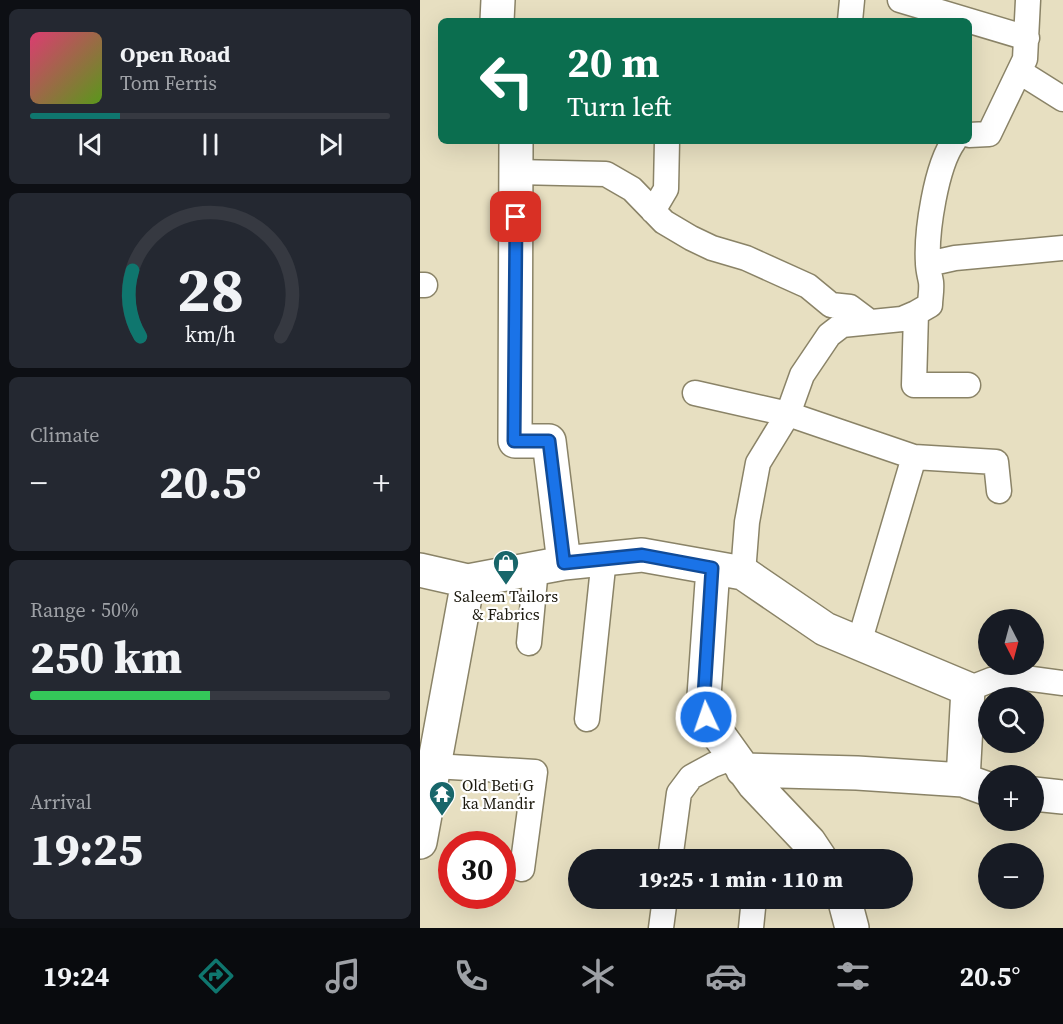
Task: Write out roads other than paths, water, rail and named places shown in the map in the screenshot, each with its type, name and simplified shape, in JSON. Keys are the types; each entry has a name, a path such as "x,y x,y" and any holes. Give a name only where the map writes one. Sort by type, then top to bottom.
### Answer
{"street":[{"path":"496,18 498,0"},
{"path":"516,157 514,441 549,441 550,566"},
{"path":"420,570 468,581 550,566 642,555 728,570 825,629 968,689 976,784 739,764"},
{"path":"728,570 704,696 706,717 754,784 813,849"},
{"path":"420,842 430,760 468,581"},
{"path":"1044,795 1063,797"},
{"path":"847,909 852,928"}],"lane":[{"path":"850,18 852,0"},
{"path":"900,0 960,18"},
{"path":"972,135 989,134 1026,59 1028,0"},
{"path":"972,22 1027,38"},
{"path":"1020,72 1063,99"},
{"path":"653,211 666,189 667,144"},
{"path":"728,570 747,522 758,463 788,414 802,375 829,335 842,325 902,319 930,305 931,283 928,264 930,222 939,178 952,144"},
{"path":"516,157 606,174 632,189 664,222 691,238 712,248 746,258 808,286 831,305 850,307 870,322"},
{"path":"928,264 955,258 1063,248"},
{"path":"916,313 914,385 968,385"},
{"path":"695,393 788,414 914,457 996,462 999,491"},
{"path":"860,643 914,457"},
{"path":"587,719 604,558"},
{"path":"529,643 550,566"},
{"path":"968,689 991,680 1017,676 1063,683"},
{"path":"430,760 536,772 522,869"},
{"path":"671,849 679,793 691,777 713,765 739,764"},
{"path":"661,928 664,909"},
{"path":"751,928 753,909"}],"place":[{"name":"Saleem Tailors & Fabrics","path":"506,586"},
{"name":"Old Beti G ka Mandir","path":"442,817"}]}
